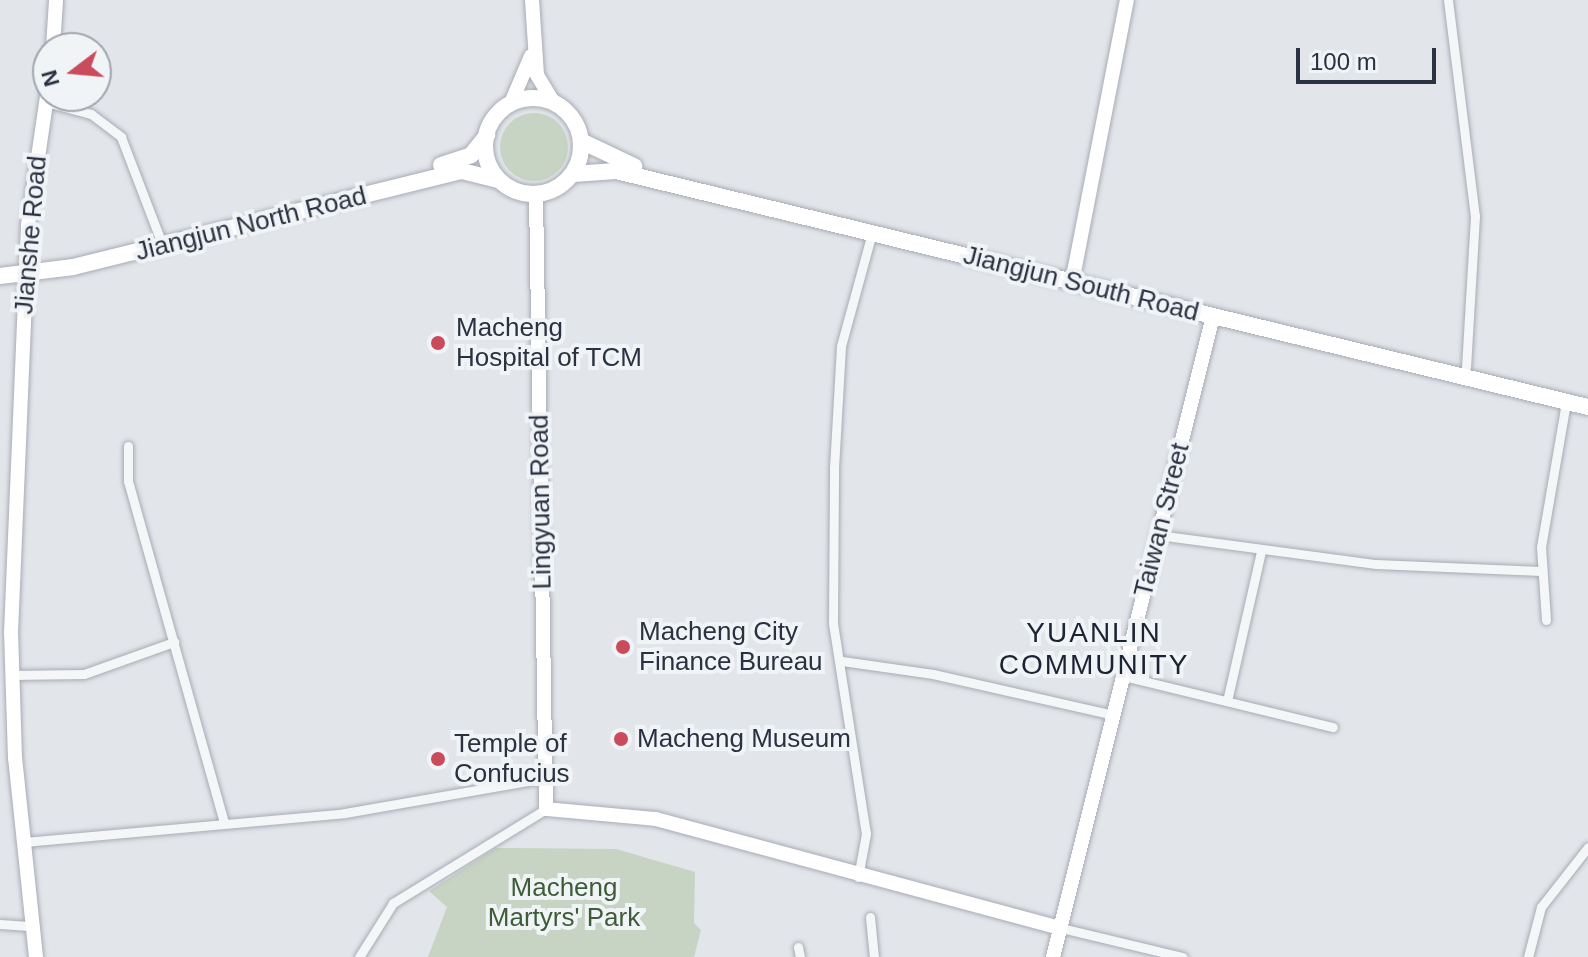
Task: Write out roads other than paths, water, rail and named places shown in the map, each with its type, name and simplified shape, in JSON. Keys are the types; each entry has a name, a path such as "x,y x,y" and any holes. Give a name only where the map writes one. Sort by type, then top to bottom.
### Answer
{"highway":[{"path":"535,98 553,102 572,117 581,141 573,174 553,191 536,195 499,180 487,159 487,135 493,120 511,103 535,98"},
{"name":"Jiangjun North Road","path":"0,276 459,161 475,153 487,135"},
{"name":"Jiangjun South Road","path":"581,141 625,164 1588,396"},
{"name":"Jiangjun North Road","path":"0,265 26,268 131,254 462,171 499,180"},
{"name":"Jiangjun South Road","path":"573,174 616,171 1588,407"}],"street":[{"path":"54,32 56,0"},
{"path":"532,0 537,75 553,102"},
{"path":"1074,272 1127,0"},
{"path":"1448,0 1475,216 1466,367"},
{"path":"511,103 526,77 534,39"},
{"name":"Jianshe Road","path":"36,957 23,842 11,675 26,268 45,112"},
{"path":"86,112 121,137 159,236"},
{"name":"Lingyuan Road","path":"536,195 546,809"},
{"path":"858,877 866,834 842,661 833,623 838,375 847,317 872,233"},
{"name":"Taiwan Street","path":"1053,957 1213,316"},
{"path":"1546,620 1541,571 1566,402"},
{"path":"128,446 128,481 224,822"},
{"path":"1158,535 1261,551 1434,569 1465,564 1541,571"},
{"path":"1227,701 1261,551"},
{"path":"11,675 84,674 174,642"},
{"path":"842,661 933,674 1114,715"},
{"path":"1123,676 1333,727"},
{"path":"23,842 345,813 546,778"},
{"path":"359,957 393,903 546,809 656,819 858,877 1061,928 1139,952 1183,957"},
{"path":"1528,957 1541,907 1588,847"},
{"path":"870,917 874,957"},
{"path":"0,924 32,926"}],"place":[{"name":"Macheng Hospital of TCM","path":"438,343"},
{"name":"Macheng City Finance Bureau","path":"623,647"},
{"name":"Macheng Museum","path":"621,739"},
{"name":"Temple of Confucius","path":"438,759"}],"district":[{"name":"YUANLIN COMMUNITY","path":"1094,649"}],"park label":[{"name":"Macheng Martyrs' Park","path":"564,903"}]}
